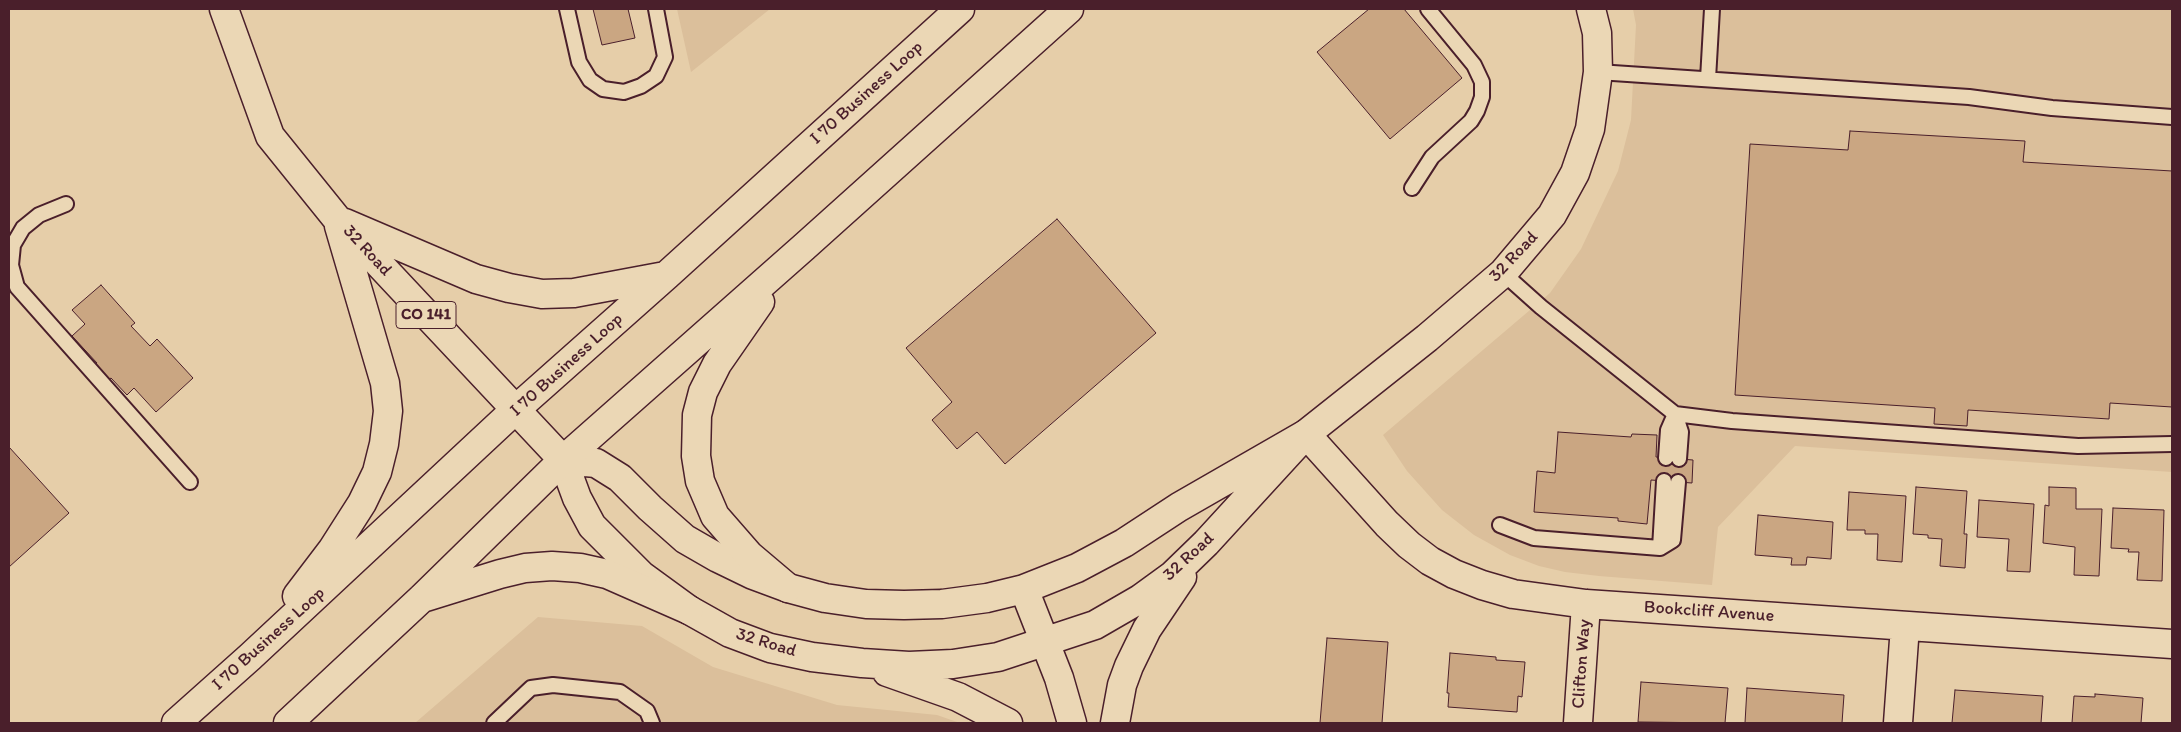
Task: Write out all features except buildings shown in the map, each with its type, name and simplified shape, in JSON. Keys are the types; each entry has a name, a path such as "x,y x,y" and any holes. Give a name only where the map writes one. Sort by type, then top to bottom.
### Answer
{"main road":[{"name":"32 Road","path":"224,9 270,136 337,219 563,460 577,498 592,526 641,576 688,610 730,633 770,648 812,657 909,666 953,664 998,657 1095,626 1140,599 1173,575 1206,543 1306,434"},
{"name":"I 70 Business Loop","path":"176,723 250,657 515,410 960,9"},
{"path":"288,723 422,598 563,460 1069,9"},
{"name":"32 Road","path":"563,460 596,463 620,478 685,539 718,558 788,588 834,599 866,604 942,604 987,598 1024,589 1077,568 1124,543 1179,507 1306,434 1427,338 1503,273 1552,215 1576,173 1590,129 1598,72 1597,33 1591,9"},
{"path":"337,219 476,279 542,294 574,293 667,275"},
{"path":"250,657 332,550 362,503 377,472 384,444 388,411 385,383 337,219"},
{"path":"788,588 749,555 716,516 700,481 696,463 695,438 697,415 703,392 717,364 749,316 804,247"},
{"name":"Bookcliff Avenue","path":"1306,434 1387,524 1430,561 1454,574 1513,594 1586,604 2172,644"},
{"path":"1115,723 1122,685 1146,628 1206,543"},
{"path":"422,598 517,570 552,566 580,568 607,574 688,610"},
{"path":"1024,589 1059,678 1072,723"},
{"name":"Clifton Way","path":"1578,723 1586,604"},
{"path":"1898,723 1905,626"},
{"path":"862,663 958,698 1008,723"}],"lane":[{"path":"567,9 580,62 590,80 603,89 624,92 641,86 656,76 665,57 656,9"},
{"path":"1412,188 1432,157 1471,121 1482,97 1482,82 1474,65 1428,9"},
{"path":"1708,80 1712,9"},
{"path":"1598,72 1969,97 2052,108 2172,117"},
{"path":"66,204 39,215 23,228 13,245 12,265 17,287 190,482"},
{"path":"1503,273 1541,307 1675,414 1732,421 2078,446 2172,444"},
{"path":"1673,458 1668,430 1675,414"},
{"path":"1500,525 1534,538 1660,548 1673,540 1671,481"},
{"path":"494,723 531,688 553,685 620,692 647,711 652,723"}],"shaded area":[{"path":"677,9 770,9 691,72"},
{"path":"1633,9 2172,9 2172,472 1795,446 1718,527 1712,585 1599,576 1565,572 1539,566 1510,555 1474,535 1442,510 1407,471 1383,435 1550,293 1581,249 1618,171 1631,120 1636,25"},
{"path":"538,617 642,626 713,667 837,705 937,715 960,723 415,723"}]}
